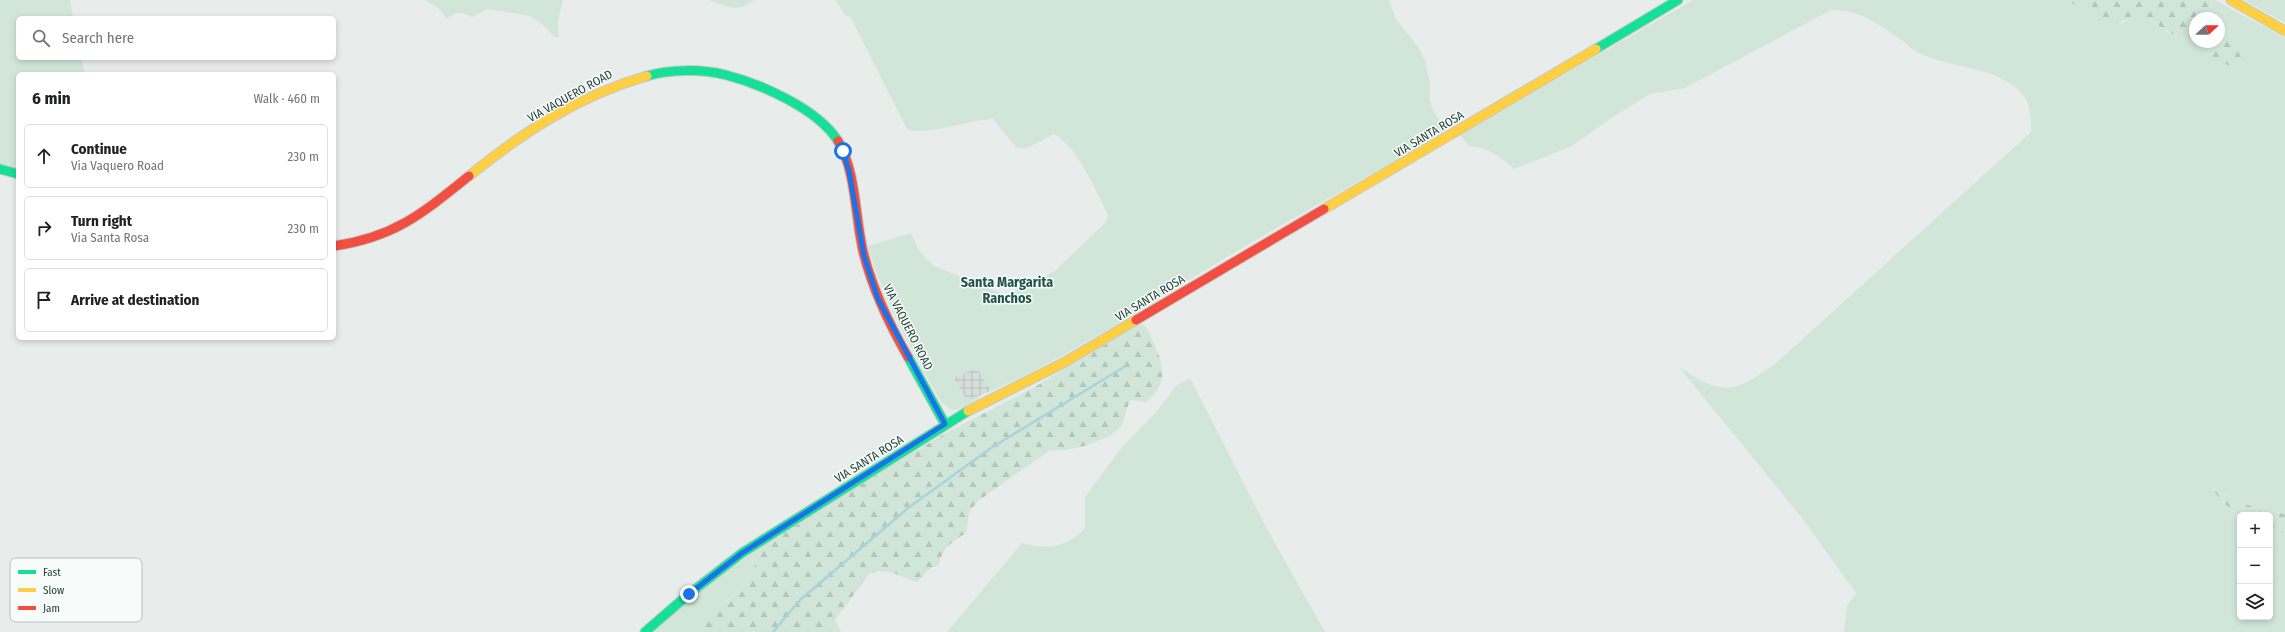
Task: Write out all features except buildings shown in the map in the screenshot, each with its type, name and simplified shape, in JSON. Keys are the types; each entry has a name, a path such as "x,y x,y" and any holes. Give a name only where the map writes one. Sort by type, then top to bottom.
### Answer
{"street":[{"name":"VIA SANTA ROSA","path":"645,632 689,594 742,553 945,424 977,406 1065,362 1678,0"},
{"path":"2231,0 2285,31"},
{"name":"VIA VAQUERO ROAD","path":"336,246 370,240 403,227 515,141 600,90 628,79 679,69 704,71 729,76 776,94 828,128 839,143 849,171 864,256 878,299 945,424"},
{"path":"0,169 16,173"}],"shaded area":[{"path":"973,368 977,368 991,391 967,401 954,378"}],"green space":[{"path":"0,0 70,0 73,16 16,16 16,60 82,60 84,72 16,72 16,169 0,164"},
{"path":"424,0 563,0 558,21 559,37 554,37 542,24 530,16 488,9 472,17 459,13 447,19 438,8"},
{"path":"709,0 755,0 743,6 732,8"},
{"path":"835,0 1389,0 1396,19 1419,48 1425,60 1430,83 1430,101 1434,112 1446,132 1252,242 1081,345 1021,377 991,391 977,368 954,378 967,401 976,397 980,398 959,409 952,410 941,402 900,326 882,287 868,246 911,233 920,252 934,266 1006,295 1055,271 1107,221 1108,214 1092,182 1078,159 1063,140 1054,134 1026,149 1016,147 993,119 924,131 907,129 850,16 846,16"},
{"path":"1693,0 2067,0 2095,17 2123,23 2134,16 2145,18 2189,43 2189,48 2199,48 2239,69 2243,62 2236,46 2225,29 2225,12 2214,12 2211,0 2215,0 2285,38 2285,514 2253,507 2213,489 2224,504 2237,513 2237,620 2273,620 2273,528 2285,534 2285,632 1844,632 1847,606 1856,593 1802,518 1679,367 1707,383 1718,387 1728,388 1738,386 1748,381 1775,364 2031,132 2031,117 2027,102 2022,94 2012,85 1988,73 1947,63 1921,54 1887,30 1862,16 1831,10 1685,88 1650,94 1611,118 1572,146 1514,169 1494,153 1469,146 1460,135"},
{"path":"2067,0 2211,0 2212,9 2214,12 2189,12 2189,43 2145,18 2134,16 2115,22 2107,22 2091,15"},
{"path":"2244,0 2285,0 2285,23"},
{"path":"2225,29 2236,46 2243,62 2239,69 2225,64 2197,48 2225,48"},
{"path":"1142,324 1147,328 1160,357 1162,366 1160,384 1155,393 1146,402 1130,400 1121,427 1110,436 1088,445 1066,450 1049,451 978,501 969,512 966,533 948,546 940,559 939,565 931,568 917,582 893,573 879,571 869,574 835,620 841,632 704,632 701,623 709,614 731,598 742,586 752,571 761,548 861,484 944,434 1033,388 1136,326"},
{"path":"1190,378 1267,529 1325,632 947,632 1022,543 1048,547 1056,546 1071,540 1085,528 1085,497 1122,447 1157,411 1176,386"},
{"path":"2212,489 2253,507 2285,514 2285,534 2273,528 2273,512 2237,512 2226,504"},
{"path":"761,548 752,571 737,592 709,614 701,623 704,632 652,632 704,587"}],"waterway":[{"path":"773,632 800,600 908,508 991,448 1124,367"}],"traffic: fast":[{"path":"1596,49 1678,0"},
{"path":"647,76 666,72 697,71 717,73 740,79 772,91 803,108 829,129 838,141"},
{"path":"0,169 16,173"},
{"path":"908,357 945,424"},
{"path":"645,632 689,594 742,553 968,411"}],"traffic: slow":[{"path":"2231,0 2285,31"},
{"path":"1324,209 1596,49"},
{"path":"469,176 510,144 575,104 622,84 647,76"},
{"path":"968,411 1065,362 1136,320"}],"traffic: jam":[{"path":"838,141 844,153 852,180 860,238 871,279 894,332 908,357"},
{"path":"336,246 374,236 407,222 469,176"},
{"path":"1136,320 1324,209"}],"district":[{"name":"Santa Margarita Ranchos","path":"1007,290"}],"route":[{"path":"689,594 742,553 945,424 878,299 864,256 849,171 843,151"}]}
